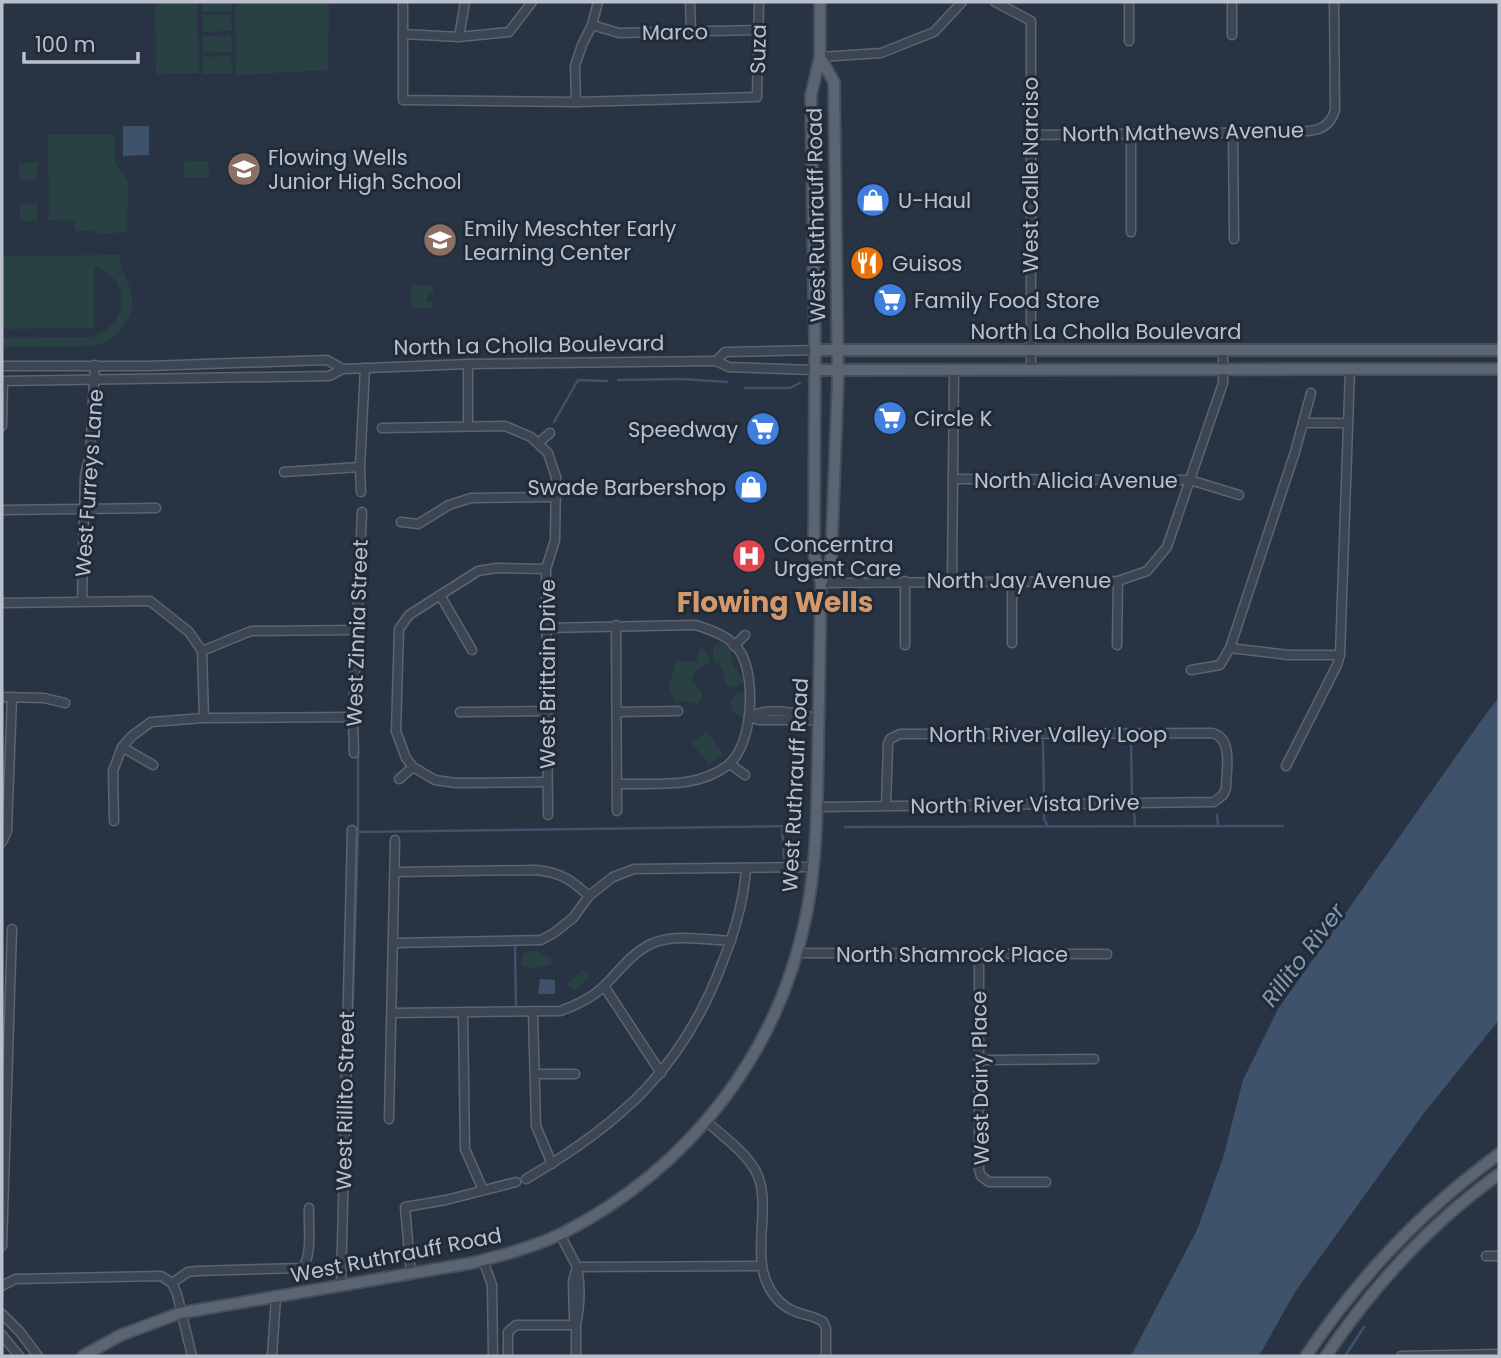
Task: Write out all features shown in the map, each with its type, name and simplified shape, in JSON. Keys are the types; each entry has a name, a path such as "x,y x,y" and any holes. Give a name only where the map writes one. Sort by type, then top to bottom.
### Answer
{"main road":[{"name":"West Ruthrauff Road","path":"83,1356 121,1335 180,1313 411,1275 508,1254 560,1234 613,1205 661,1168 707,1122 743,1073 781,999 797,953 813,867 817,807 821,583 814,554 815,350 811,95 820,57 820,2"},
{"name":"West Ruthrauff Road","path":"820,57 834,82 838,350 831,561 821,583"},
{"name":"North La Cholla Boulevard","path":"815,350 1499,350"},
{"name":"North La Cholla Boulevard","path":"815,370 1499,369"},
{"path":"1306,1356 1343,1304 1396,1242 1447,1194 1499,1154"},
{"path":"1326,1356 1391,1271 1439,1223 1496,1180"}],"street":[{"path":"402,2 402,100 576,102 575,65 592,25 598,2"},
{"path":"459,37 465,2"},
{"path":"402,34 459,37 509,32 532,2"},
{"path":"690,2 691,32"},
{"name":"Suza","path":"576,102 757,97 759,2"},
{"path":"820,57 881,54 934,32 962,2"},
{"name":"West Calle Narciso","path":"995,2 1031,21 1031,370"},
{"path":"1129,2 1129,41"},
{"path":"1232,2 1232,34"},
{"name":"North Mathews Avenue","path":"1030,135 1317,130 1325,127 1332,119 1336,99 1334,2"},
{"name":"Marco","path":"592,25 620,33 759,30"},
{"path":"1233,132 1234,239"},
{"path":"1131,133 1131,232"},
{"name":"North La Cholla Boulevard","path":"716,361 726,352 815,350"},
{"name":"North Jay Avenue","path":"821,583 1118,581 1147,570 1167,547 1190,481 1223,383 1223,351"},
{"name":"North La Cholla Boulevard","path":"2,366 327,360 343,369"},
{"name":"North La Cholla Boulevard","path":"3,381 329,376 343,369 468,363 716,361 729,367 815,370"},
{"path":"468,363 468,425"},
{"name":"West Furreys Lane","path":"82,601 84,509 95,365"},
{"path":"361,492 365,368"},
{"path":"1286,766 1338,666 1340,655 1350,369"},
{"path":"952,581 954,370"},
{"path":"2,426 3,381"},
{"path":"1191,670 1220,665 1230,648 1304,423 1311,393"},
{"path":"1304,423 1347,423"},
{"path":"382,428 505,425 538,443 550,433"},
{"name":"West Brittain Drive","path":"538,443 548,453 556,477 555,540 546,569 548,815"},
{"path":"284,472 360,467"},
{"name":"North Alicia Avenue","path":"953,479 1190,481 1239,495"},
{"path":"401,522 418,524 449,505 471,498 555,497"},
{"path":"2,510 156,509"},
{"name":"West Zinnia Street","path":"354,753 353,717 362,512"},
{"path":"546,569 498,568 478,571 409,615 399,629 396,731 413,766 435,780 456,783 547,782"},
{"path":"905,581 905,645"},
{"path":"1117,645 1118,581"},
{"path":"1012,582 1012,643"},
{"path":"440,595 472,650"},
{"path":"2,603 150,601 190,632 202,651 204,718"},
{"path":"616,625 619,784 617,811"},
{"path":"545,628 696,625 718,632 740,653 748,674 749,717 741,748 730,764 713,775 693,782 619,784"},
{"path":"202,651 251,631 358,630"},
{"path":"734,646 745,635"},
{"path":"1230,648 1288,655 1340,655"},
{"path":"2,697 44,698 65,703"},
{"path":"2,842 7,831 6,781 12,697"},
{"path":"460,712 546,711"},
{"path":"617,712 678,711"},
{"path":"749,717 758,712 796,713 819,719"},
{"path":"114,821 114,771 122,747 136,732 155,721 353,717"},
{"name":"North River Valley Loop","path":"887,806 887,748 891,735 901,734 1222,734 1226,746 1226,788"},
{"path":"122,747 153,765"},
{"path":"730,764 745,775"},
{"path":"399,779 413,766"},
{"name":"North River Vista Drive","path":"817,807 1209,802 1224,800 1226,788"},
{"name":"West Rillito Street","path":"341,1286 352,830"},
{"path":"389,1119 395,839"},
{"path":"526,1179 601,1131 636,1101 661,1073 694,1028 731,941 738,919 746,867"},
{"path":"393,943 541,940 573,918 589,896 613,877 634,869 813,867"},
{"path":"395,872 556,872 571,880 589,896"},
{"path":"2,1246 12,929"},
{"path":"392,1013 560,1012 579,1004 604,986 629,958 650,944 670,939 731,941"},
{"name":"North Shamrock Place","path":"797,953 1107,954"},
{"name":"West Dairy Place","path":"979,954 981,1176 989,1182 1046,1182"},
{"path":"604,986 661,1073"},
{"path":"533,1013 536,1126 552,1164"},
{"path":"463,1014 465,1149 483,1190"},
{"path":"979,1060 1094,1059"},
{"path":"535,1074 575,1074"},
{"path":"707,1122 750,1164 760,1181 762,1266 769,1287 780,1302 803,1316 823,1322 826,1328 826,1356"},
{"path":"411,1275 405,1207 446,1200 516,1182"},
{"path":"172,1283 188,1272 302,1268 305,1266 309,1208"},
{"path":"560,1234 577,1267 573,1281 576,1356"},
{"path":"1486,1256 1499,1256"},
{"path":"483,1260 492,1285 493,1356"},
{"path":"577,1267 762,1266"},
{"path":"2,1286 15,1279 161,1276 172,1283 177,1294 192,1356"},
{"path":"272,1356 275,1297"},
{"path":"2,1314 38,1356"},
{"path":"823,1322 830,1315"},
{"path":"508,1356 508,1332 516,1325 576,1325"},
{"path":"2,1335 19,1356"},
{"path":"1397,1355 1499,1354"}],"green space":[{"path":"155,2 197,2 199,73 156,74"},
{"path":"202,2 232,2 232,12 203,12"},
{"path":"235,2 329,2 328,70 236,75"},
{"path":"231,14 232,31 203,32 202,15"},
{"path":"231,35 232,52 203,53 202,36"},
{"path":"231,56 232,73 203,74 202,57"},
{"path":"48,135 115,135 115,164 128,181 127,232 98,234 98,230 75,231 74,221 49,220"},
{"path":"208,161 209,177 184,177 184,162"},
{"path":"37,162 37,179 19,180 19,163"},
{"path":"37,203 37,221 20,221 20,204"},
{"path":"120,255 132,302 128,319 118,333 94,346 2,347 2,338 92,337 105,331 114,322 122,302 121,291 115,281 107,272 94,266 94,328 2,329 2,256"},
{"path":"411,285 433,285 433,293 427,293 427,302 432,302 432,308 411,308"},
{"path":"719,642 729,648 732,662 742,679 743,682 737,686 725,683 723,669 713,659 713,648"},
{"path":"701,646 710,663 696,670 692,679 702,693 702,699 697,704 688,701 675,702 669,687 676,660 696,662"},
{"path":"746,691 745,721 733,711 731,703 735,694"},
{"path":"707,732 723,754 709,765 692,743"},
{"path":"532,951 552,959 551,965 530,969 521,965 523,954"},
{"path":"583,970 590,977 575,991 567,984"}],"water":[{"path":"123,126 149,126 149,155 123,156"},
{"path":"1499,698 1499,1020 1424,1113 1295,1292 1259,1356 1131,1356 1197,1230 1223,1158 1243,1080 1278,1009"},
{"path":"540,979 555,980 555,994 538,994"}],"waterway":[{"path":"618,380 683,379 727,382"},
{"path":"554,422 578,380 607,381"},
{"path":"745,388 790,388 800,383"},
{"path":"1043,741 1044,798"},
{"path":"1131,741 1132,797"},
{"path":"349,1122 358,752"},
{"path":"1134,809 1135,826"},
{"path":"1044,810 1044,819 1048,826"},
{"path":"1217,815 1218,825"},
{"path":"358,832 794,826"},
{"path":"845,827 1283,826"},
{"path":"782,827 784,858"},
{"path":"515,947 516,1006"},
{"path":"1345,1356 1364,1327"}],"place":[{"name":"Flowing Wells Junior High School","path":"244,169"},
{"name":"U-Haul","path":"873,200"},
{"name":"Emily Meschter Early Learning Center","path":"440,240"},
{"name":"Guisos","path":"867,263"},
{"name":"Family Food Store","path":"890,300"},
{"name":"Circle K","path":"890,418"},
{"name":"Speedway","path":"763,429"},
{"name":"Swade Barbershop","path":"751,487"},
{"name":"Concerntra Urgent Care","path":"749,556"}],"district":[{"name":"Flowing Wells","path":"775,602"}],"water label":[{"name":"Rillito River","path":"1303,955"}]}
